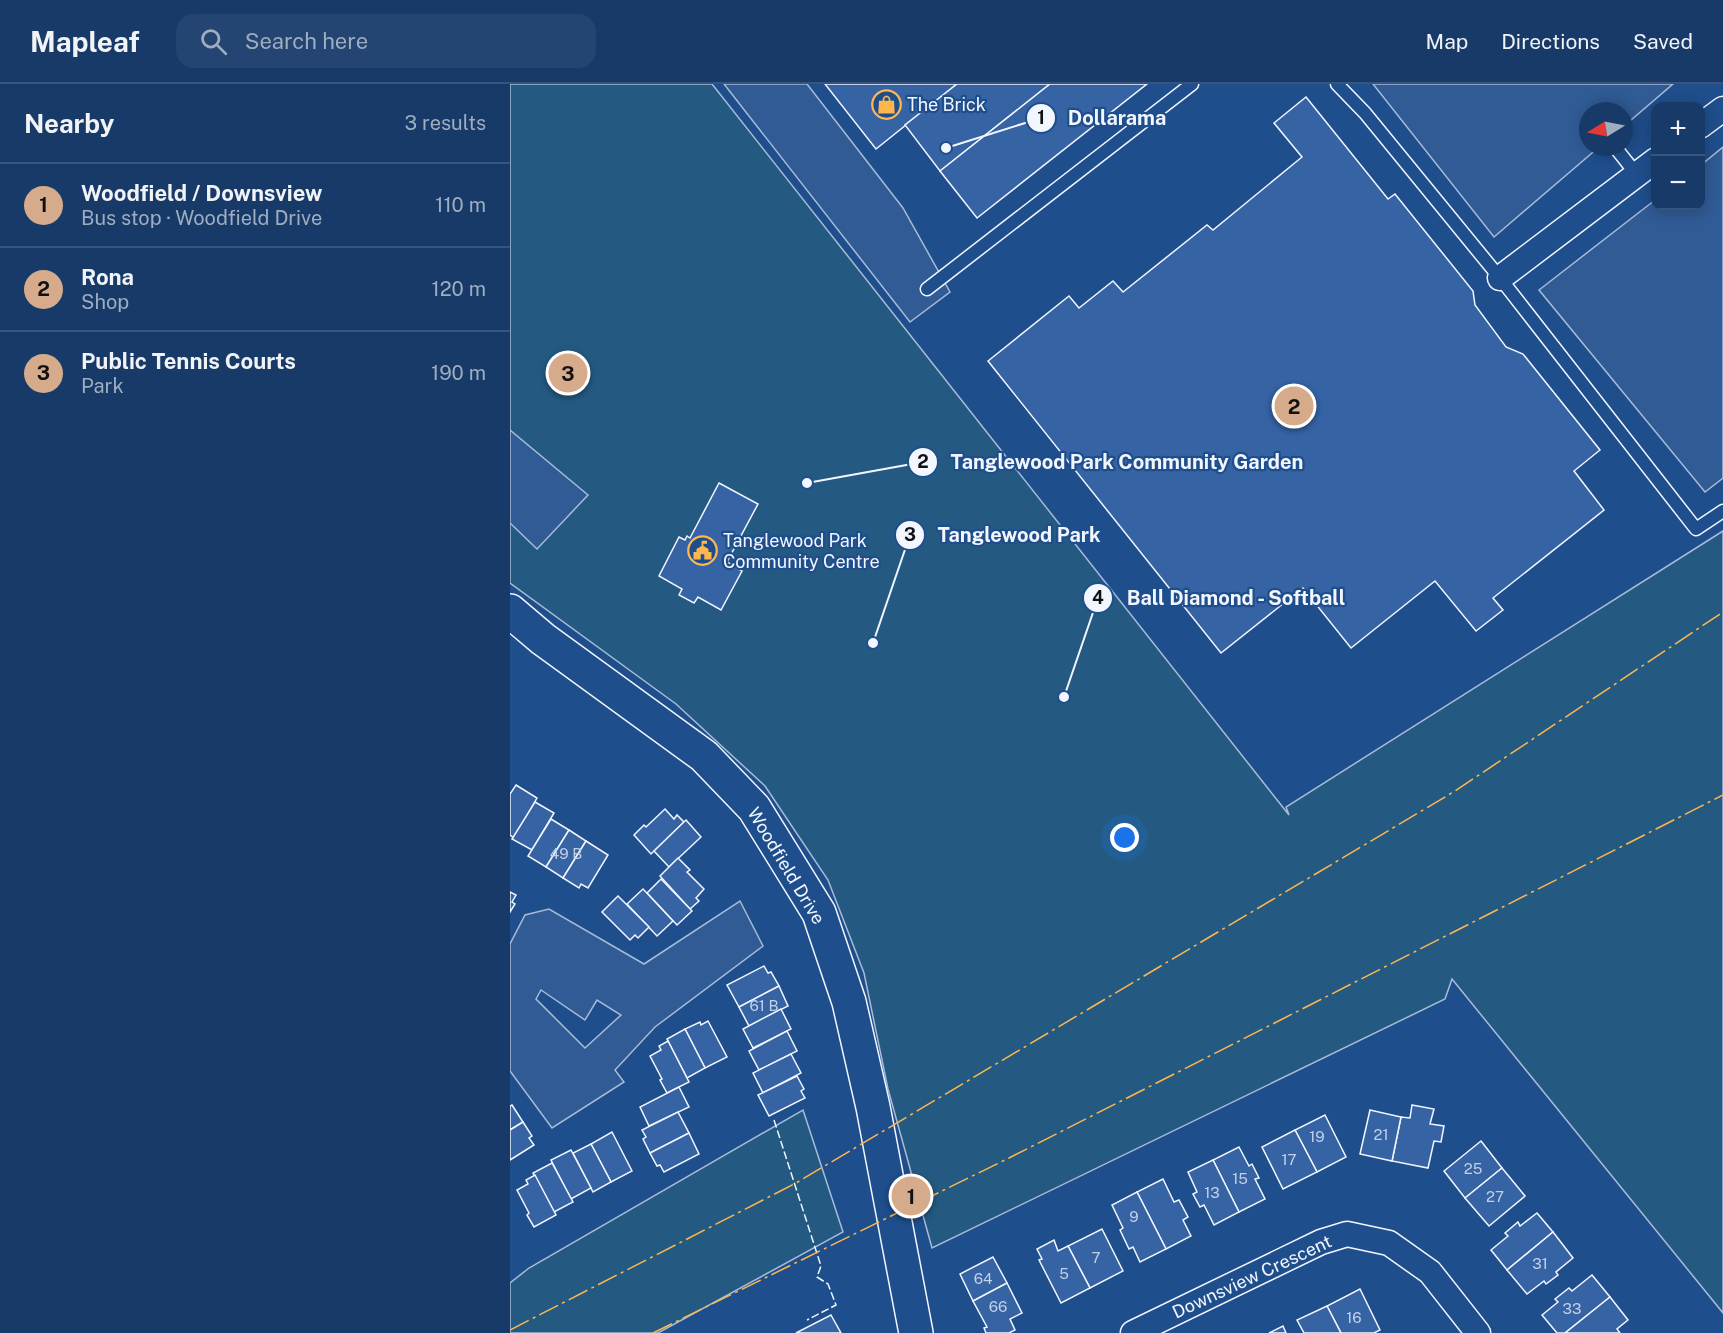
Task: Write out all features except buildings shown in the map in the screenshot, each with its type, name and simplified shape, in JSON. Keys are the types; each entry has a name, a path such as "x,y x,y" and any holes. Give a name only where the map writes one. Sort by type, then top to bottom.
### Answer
{"street":[{"path":"1705,123 1723,109"},
{"path":"1500,279 1646,167"},
{"name":"Woodfield Drive","path":"510,611 543,639 704,756 754,808 819,913 849,1002 873,1107 916,1333"},
{"name":"Downsview Crescent","path":"1133,1333 1321,1242 1347,1234 1389,1243 1430,1272 1478,1333"}],"lane":[{"path":"927,289 1192,84"},
{"path":"1337,84 1365,113 1500,279 1696,529 1723,511"},
{"path":"1629,156 1646,167"}],"shaded area":[{"path":"510,84 712,84 1289,815 1286,807 1723,531 1723,1313 1452,979 1445,999 932,1248 888,1089 864,973 828,880 765,786 676,704 510,583"},
{"path":"724,84 807,84 903,208 950,292 910,322"},
{"path":"1373,84 1673,84 1633,118 1633,102 1579,102 1579,156 1588,156 1494,237"},
{"path":"1723,147 1723,478 1705,492 1539,290 1651,203 1651,210 1705,210 1705,162"},
{"path":"510,430 588,495 537,549 510,523"},
{"path":"740,901 763,946 655,1027 615,1070 624,1082 552,1128 510,1071 510,944 525,915 549,909 644,964","holes":["541,990 585,1020 597,1000 621,1015 585,1048 536,999"]},
{"path":"803,1110 843,1232 658,1333 510,1333 510,1283 529,1268"}],"fence":[{"path":"774,1120 821,1266 817,1277 828,1284 836,1305 807,1320"}],"power":[{"path":"510,1330 796,1183 1455,791 1723,612"},
{"path":"653,1333 1009,1158 1723,795"}],"place":[{"name":"The Brick","path":"886,105"},
{"name":"Dollarama","path":"946,148"},
{"name":"Public Tennis Courts","path":"568,373"},
{"name":"Rona","path":"1294,406"},
{"name":"Tanglewood Park Community Garden","path":"807,483"},
{"name":"Tanglewood Park Community Centre","path":"702,551"},
{"name":"Tanglewood Park","path":"873,643"},
{"name":"Ball Diamond - Softball","path":"1064,697"},
{"name":"Woodfield / Downsview","path":"911,1196"}]}
